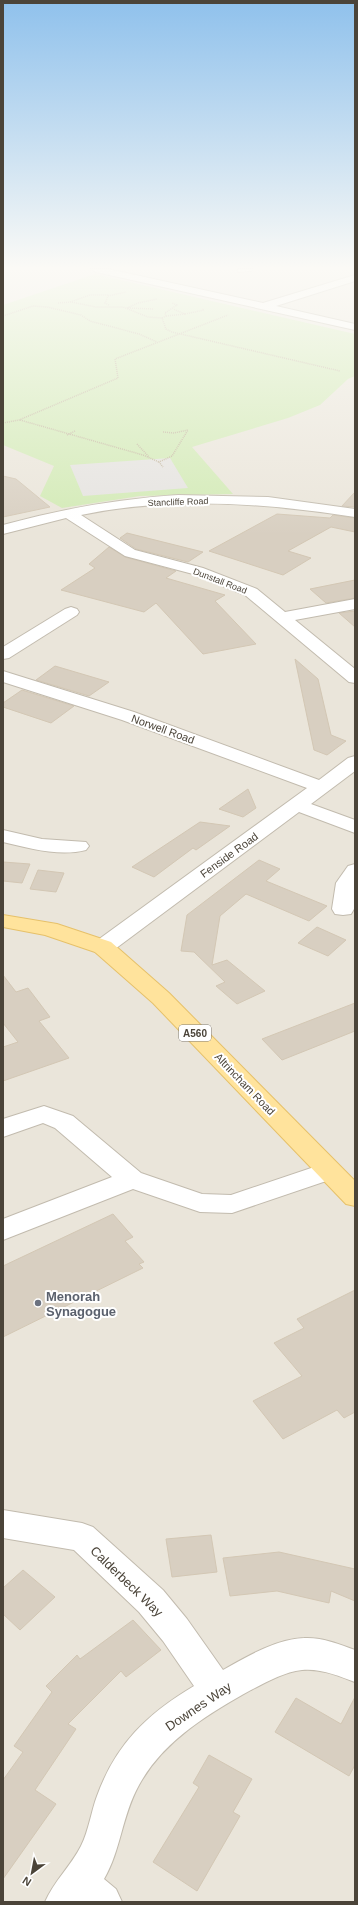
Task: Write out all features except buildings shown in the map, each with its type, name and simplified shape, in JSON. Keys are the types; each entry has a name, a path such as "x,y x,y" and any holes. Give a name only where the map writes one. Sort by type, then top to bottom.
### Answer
{"main road":[{"name":"Altrincham Road","path":"3,921 49,929 103,947 161,998 355,1197"}],"street":[{"name":"Stancliffe Road","path":"3,530 69,513 118,505 179,500 242,500 320,506 355,513"},
{"name":"Dunstall Road","path":"69,513 130,553 198,571 251,592 355,678"},
{"path":"283,617 355,604"},
{"path":"3,654 71,612"},
{"name":"Norwell Road","path":"3,676 128,716 321,787"},
{"name":"Fenside Road","path":"103,947 355,762"},
{"path":"297,805 355,827"},
{"path":"3,836 42,845 79,846"},
{"path":"343,909 346,883 355,870"},
{"path":"3,1128 44,1114 64,1122 132,1179 200,1204 232,1204 329,1171"},
{"path":"3,1230 132,1179"},
{"name":"Calderbeck Way","path":"3,1524 82,1537 151,1601 175,1630 217,1691"},
{"name":"Downes Way","path":"82,1896 98,1850 115,1792 132,1764 151,1740 176,1718 217,1691 278,1659 303,1654 329,1657 355,1666"}],"path":[{"path":"3,424 20,420 118,378 115,359 118,358"},
{"path":"281,358 340,372"},
{"path":"20,420 66,435 149,458 159,462 163,467"},
{"path":"159,462 172,456 188,430 174,433 162,432"},
{"path":"66,435 75,431"},
{"path":"137,444 149,458"}],"shaded area":[{"path":"3,358 355,358 355,1902 3,1902"},
{"path":"170,458 188,488 83,496 70,465"}],"green space":[{"path":"3,358 355,358 355,376 348,379 320,405 288,418 192,447 233,494 140,496 62,508 40,496 54,466 3,445"}],"place":[{"name":"Menorah Synagogue","path":"38,1303"}]}
